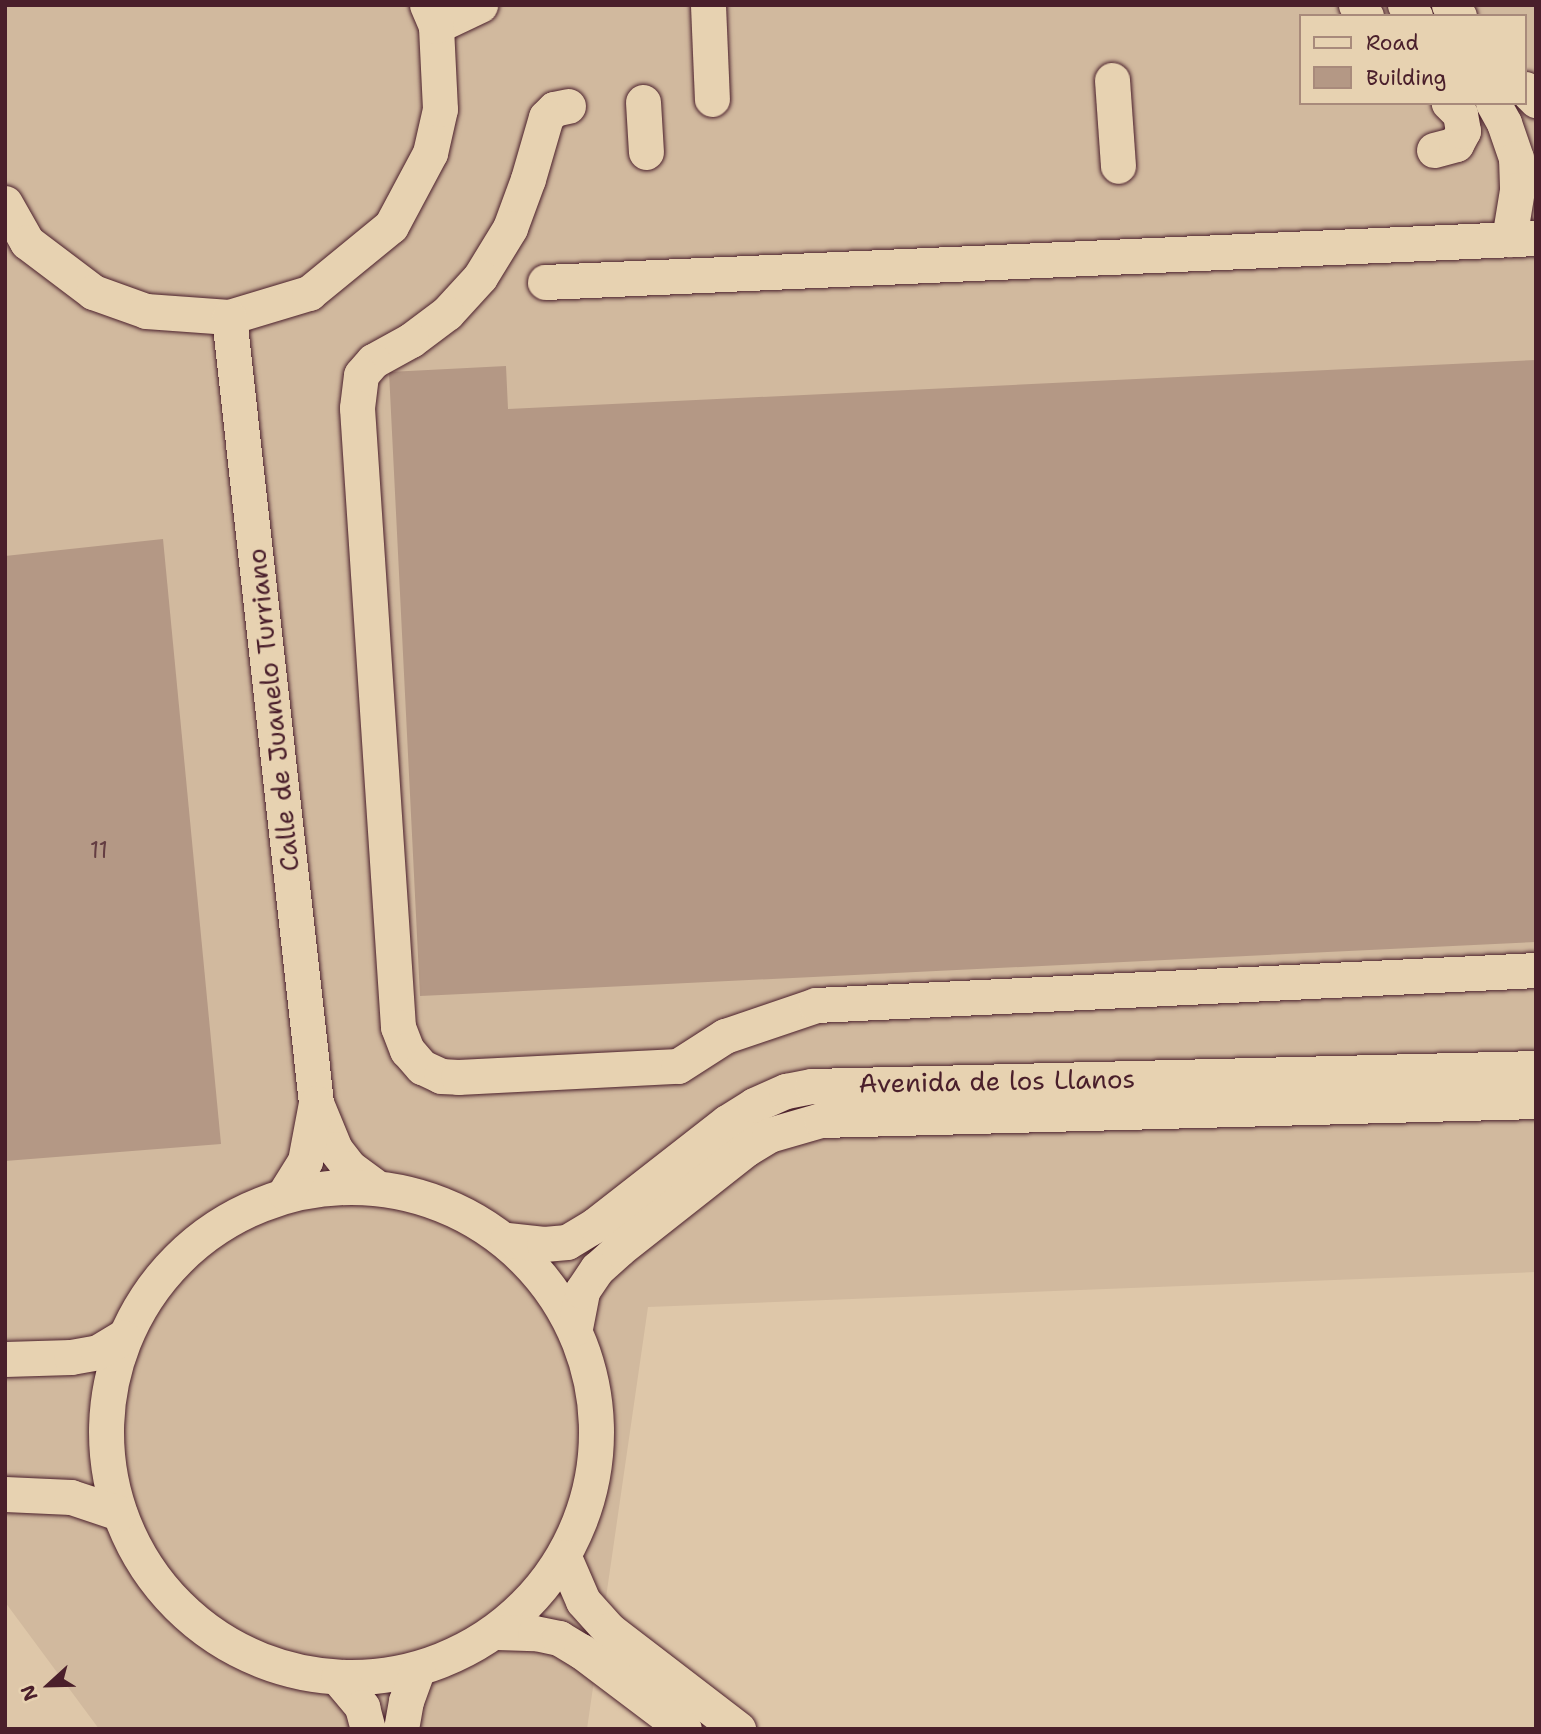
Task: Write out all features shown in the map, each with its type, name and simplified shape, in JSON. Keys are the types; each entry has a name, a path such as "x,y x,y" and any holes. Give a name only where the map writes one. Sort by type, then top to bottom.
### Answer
{"street":[{"path":"5,203 27,242 93,292 146,311 229,317 309,293 391,226 430,153 440,109 431,16 480,5"},
{"path":"708,5 712,99"},
{"path":"1112,80 1118,166"},
{"path":"643,102 646,152"},
{"path":"1434,150 1456,144 1463,131 1460,114 1451,105"},
{"path":"545,282 1522,239 1516,158 1504,122 1494,105"},
{"path":"568,106 554,109 546,117 528,180 510,228 480,277 447,313 411,340 373,361 361,375 358,408 398,1027 407,1050 422,1067 440,1076 458,1077 678,1066 725,1036 816,1005 1536,970"},
{"name":"Calle de Juanelo Turriano","path":"229,317 316,1103 335,1149 350,1168 373,1185"},
{"name":"Avenida de los Llanos","path":"507,1240 544,1244 567,1242 595,1225 727,1122 754,1105 786,1091 812,1086 1536,1068"},
{"name":"Avenida de los Llanos","path":"575,1328 582,1291 597,1269 619,1249 746,1149 769,1135 821,1120 1536,1101"},
{"name":"Calle de Juanelo Turriano","path":"285,1193 305,1161 316,1103"},
{"path":"328,1185 373,1185 444,1203 507,1240 546,1280 575,1328 596,1404 593,1483 564,1557 534,1598 496,1632 459,1655 417,1670 338,1678 267,1664 204,1629 153,1578 119,1513 106,1455 107,1407 123,1337 162,1273 217,1224 285,1193 328,1185"},
{"path":"5,1359 71,1357 98,1352 123,1337"},
{"path":"5,1494 71,1497 119,1513"},
{"path":"564,1557 583,1601 609,1630 738,1729"},
{"path":"496,1632 536,1633 559,1638 684,1729"},
{"path":"401,1729 406,1701 417,1670"},
{"path":"338,1678 362,1707 368,1729"}],"shaded area":[{"path":"5,5 1536,5 1536,1272 648,1307 587,1729 99,1729 5,1602"}],"building":[{"path":"1536,360 1536,942 420,996 389,372 506,366 508,409"},
{"path":"163,539 221,1144 5,1161 5,556"}]}
